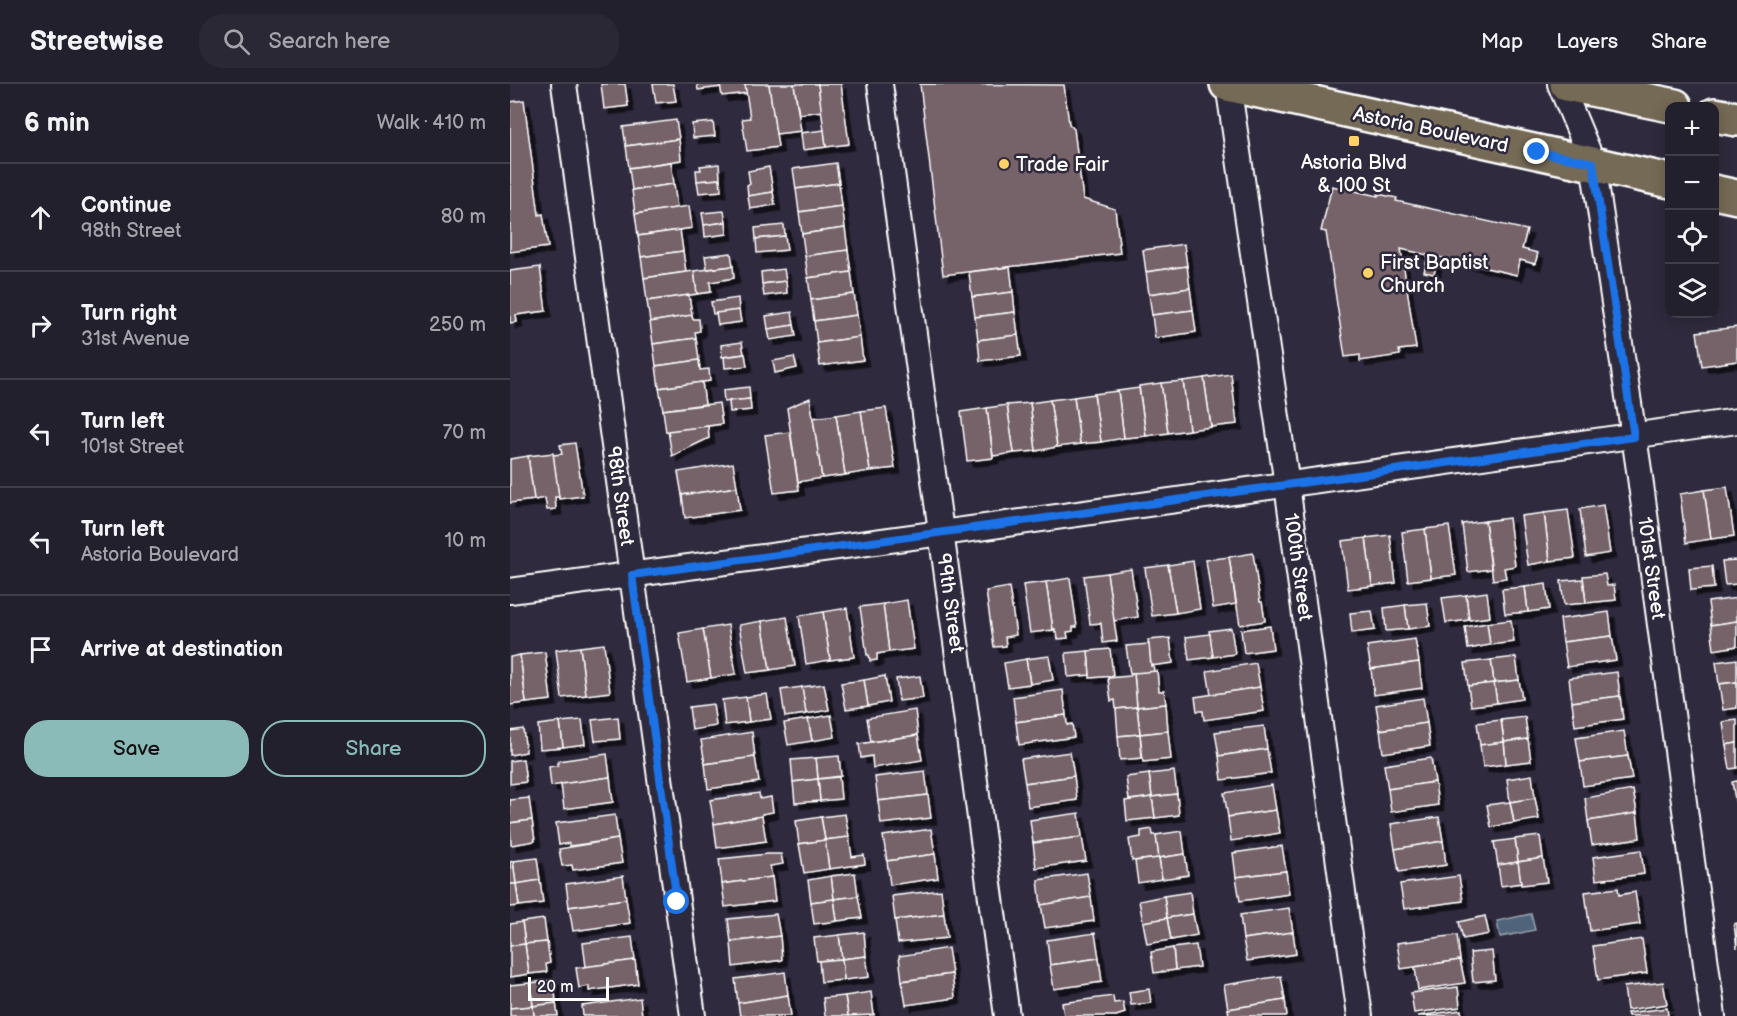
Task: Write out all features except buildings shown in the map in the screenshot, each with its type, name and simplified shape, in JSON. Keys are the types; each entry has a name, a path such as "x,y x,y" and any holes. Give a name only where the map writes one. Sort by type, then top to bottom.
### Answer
{"main road":[{"name":"Astoria Boulevard","path":"1228,84 1665,180"},
{"path":"1567,84 1665,104"},
{"path":"1719,116 1737,119"},
{"path":"1719,193 1737,197"}],"street":[{"name":"98th Street","path":"564,84 693,1016"},
{"name":"99th Street","path":"880,84 1007,1016"},
{"name":"100th Street","path":"1228,84 1287,484 1360,1016"},
{"name":"101st Street","path":"1560,84 1593,163 1634,437 1713,1016"},
{"path":"510,591 1737,421"}],"water":[{"path":"1531,914 1535,930 1500,937 1497,921"}],"place":[{"name":"Astoria Blvd & 100 St","path":"1354,141"},
{"name":"Trade Fair","path":"1004,164"},
{"name":"First Baptist Church","path":"1368,273"}],"route":[{"path":"677,902 632,575 1634,437 1593,163 1537,152"}]}
